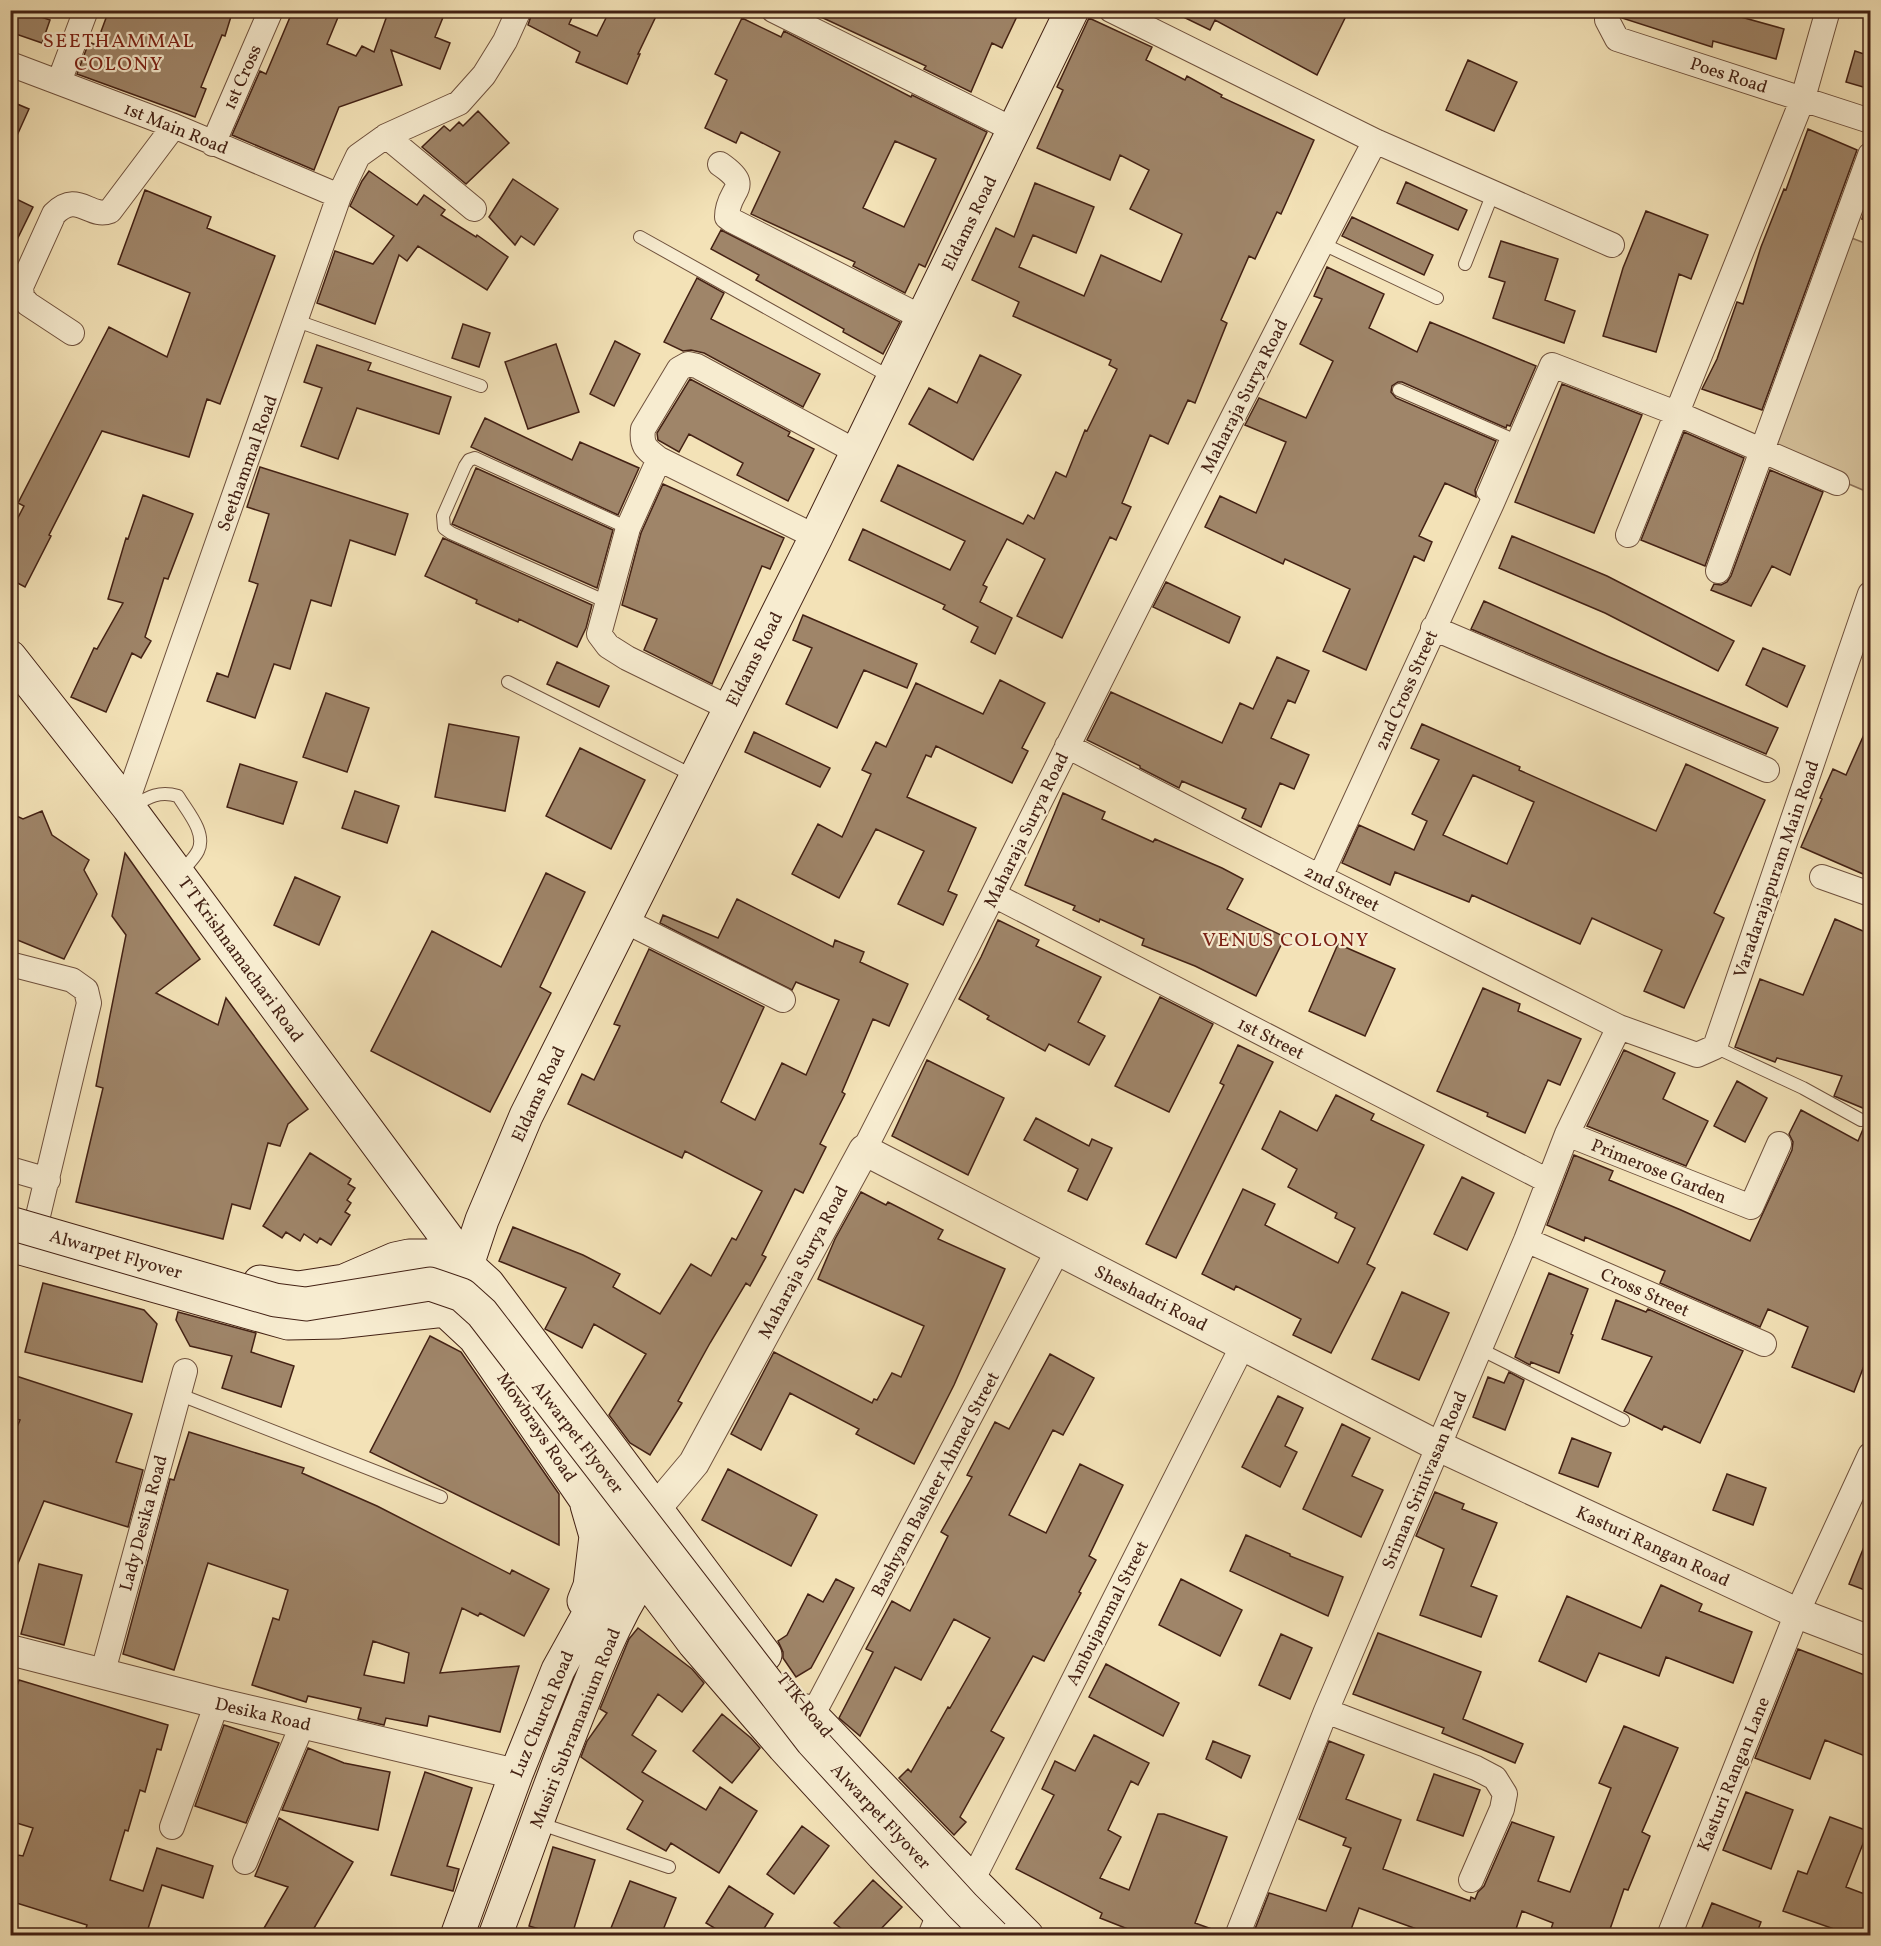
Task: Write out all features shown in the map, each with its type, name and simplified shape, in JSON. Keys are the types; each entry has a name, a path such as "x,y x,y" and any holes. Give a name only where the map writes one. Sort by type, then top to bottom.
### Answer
{"main road":[{"name":"Eldams Road","path":"445,1311 467,1265 482,1220 526,1116 816,537 1072,10"},
{"name":"T T Krishnamachari Road","path":"10,657 128,806 467,1265"},
{"path":"20,1217 243,1280 297,1288 344,1281 395,1259 409,1256 430,1256 467,1265 488,1284 665,1519"},
{"name":"Alwarpet Flyover","path":"20,1217 275,1300 306,1304 430,1284 462,1294 482,1313 812,1741 963,1906 993,1935"},
{"path":"20,1247 288,1323 337,1322 445,1311"},
{"name":"Mowbrays Road","path":"445,1311 476,1338 585,1497 694,1643 943,1928"},
{"path":"558,1670 590,1586 596,1536 585,1497"},
{"name":"TTK Road","path":"665,1519 812,1718 1027,1935"},
{"name":"Musiri Subramanium Road","path":"495,1935 609,1636 634,1562 665,1519"},
{"name":"Luz Church Road","path":"457,1935 516,1774 558,1670 634,1562"},
{"path":"609,1636 645,1611 666,1604"}],"street":[{"path":"59,82 87,10"},
{"name":"1st Cross","path":"213,144 271,10"},
{"name":"Seethammal Road","path":"128,806 339,196 358,156 386,136 459,103 484,75 505,41 519,10"},
{"path":"773,10 1014,130"},
{"path":"1111,10 1375,141 1612,244"},
{"name":"Poes Road","path":"1608,10 1607,20 1617,39 1803,98 1870,122"},
{"path":"1628,535 1803,98 1828,10"},
{"name":"1st Main Road","path":"10,64 174,126 339,196"},
{"path":"72,333 28,304 22,297 21,287 54,214 61,207 70,203 104,213 110,211 174,126"},
{"path":"386,136 474,209"},
{"name":"Maharaja Surya Road","path":"665,1519 864,1150 1375,141"},
{"path":"1718,571 1870,155"},
{"path":"720,164 734,174 738,188 727,211 727,217 923,318"},
{"path":"816,537 659,459 647,450 642,440 643,429 679,369 688,364 697,366 857,452"},
{"name":"2nd Cross Street","path":"1320,877 1492,503 1552,365 1676,413"},
{"path":"1676,413 1837,483"},
{"path":"659,459 628,528 599,634 608,646 627,658 729,708"},
{"name":"Varadarajapuram Main Road","path":"1715,1047 1870,594"},
{"path":"1433,628 1767,770"},
{"name":"2nd Street","path":"1067,746 1320,877 1619,1027"},
{"path":"1822,878 1870,894"},
{"name":"1st Street","path":"994,895 1548,1181"},
{"path":"623,920 783,1000"},
{"path":"10,964 72,980 86,990 89,1003 48,1180 20,1217 20,1247"},
{"path":"1619,1027 1697,1055 1715,1047"},
{"name":"Sriman Srinivasan Road","path":"1237,1935 1326,1711 1526,1240 1567,1134 1619,1027"},
{"name":"Primerose Garden","path":"1567,1134 1751,1207 1779,1144"},
{"name":"Sheshadri Road","path":"864,1150 1438,1446"},
{"path":"10,1169 48,1180"},
{"name":"Cross Street","path":"1526,1240 1764,1344"},
{"name":"Bashyam Basheer Ahmed Street","path":"812,1718 1058,1250"},
{"name":"Ambujammal Street","path":"972,1881 1243,1345"},
{"name":"Lady Desika Road","path":"102,1675 182,1382"},
{"name":"Kasturi Rangan Road","path":"1438,1446 1797,1613 1870,1641"},
{"name":"Kasturi Rangan Lane","path":"1669,1935 1797,1613 1870,1455"},
{"name":"Desika Road","path":"10,1650 102,1675 516,1774"},
{"path":"172,1827 217,1703"},
{"path":"1326,1711 1476,1768 1495,1778 1505,1794 1502,1809 1471,1880"},
{"path":"245,1862 303,1723"}],"lane":[{"path":"1466,264 1493,193"},
{"path":"640,237 893,378"},
{"path":"1322,243 1437,298"},
{"path":"297,321 481,386"},
{"path":"1399,390 1507,437 1483,493 1492,503"},
{"path":"607,602 451,533 444,528 443,516 465,466 469,460 475,458 628,528"},
{"path":"508,682 695,777"},
{"path":"128,806 154,794 167,793 178,796 199,832 201,842 198,853 178,874"},
{"path":"1715,1047 1803,1088 1861,1120"},
{"path":"1480,1349 1623,1420"},
{"path":"182,1382 441,1497"},
{"path":"537,1822 669,1867"}],"shaded area":[{"path":"1849,237 1870,245 1870,493 1762,447"}],"building":[{"path":"10,10 21,10 50,20 42,43 10,32"},
{"path":"109,10 233,10 225,36 222,35 201,87 206,89 195,117 77,74 89,42 96,45"},
{"path":"293,10 341,10 327,44 356,56 362,46 374,52 389,10 446,10 435,37 450,43 440,69 391,50 402,85 339,107 314,170 232,135 260,71 266,74"},
{"path":"533,10 565,10 573,15 569,24 597,36 610,10 659,10 638,54 640,54 627,84 576,62 580,52 528,25"},
{"path":"806,10 1020,10 1002,48 992,43 971,92 924,69 926,66"},
{"path":"1169,10 1349,10 1317,75 1215,20 1210,30"},
{"path":"1622,10 1716,10 1784,29 1776,59 1713,41 1712,47 1622,18"},
{"path":"742,18 781,37 784,31 911,97 912,95 987,132 925,267 919,264 905,293 853,266 855,262 751,214 780,152 741,132 736,143 705,128 727,80 715,74","holes":["895,141 936,159 904,227 863,208"]},
{"path":"1089,18 1152,47 1146,60 1185,80 1187,76 1222,95 1221,97 1314,140 1281,214 1277,212 1255,259 1249,256 1221,320 1227,323 1195,403 1188,400 1168,444 1150,435 1122,503 1131,507 1116,540 1110,537 1062,638 1017,616 1045,559 1007,539 983,585 987,587 980,602 1012,618 995,654 971,642 978,627 943,609 945,605 849,560 863,529 950,570 965,541 881,501 898,465 1023,524 1028,515 1034,519 1056,472 1066,477 1085,430 1087,431 1117,369 1109,365 1111,360 1013,316 1019,302 972,280 996,228 1014,237 1035,183 1094,207 1076,253 1033,235 1019,267 1084,296 1101,255 1161,282 1182,234 1130,209 1149,170 1120,155 1110,180 1037,148 1063,90 1057,87"},
{"path":"1855,51 1870,56 1870,89 1846,82"},
{"path":"1468,60 1517,82 1494,131 1446,110"},
{"path":"10,101 29,109 10,151"},
{"path":"478,111 509,143 466,184 422,147 444,126 450,131 459,122 463,126"},
{"path":"1808,129 1857,150 1762,410 1702,389 1717,359 1737,302 1743,304 1761,247 1784,189 1786,190"},
{"path":"369,171 417,205 424,195 445,210 441,215 476,237 477,235 508,257 487,290 418,246 407,261 399,255 375,324 317,303 335,251 373,264 394,236 350,206"},
{"path":"513,179 558,209 534,245 521,236 515,245 489,217"},
{"path":"1406,182 1467,210 1458,230 1397,203"},
{"path":"145,190 211,217 207,228 275,256 220,404 207,399 189,457 102,431 25,587 10,579 10,533 24,506 18,503 109,327 167,357 190,293 118,264"},
{"path":"1870,195 1870,222 1862,219"},
{"path":"10,196 33,207 10,254"},
{"path":"1646,211 1708,235 1691,279 1679,274 1656,352 1603,336 1623,268"},
{"path":"1352,217 1433,255 1424,275 1342,236"},
{"path":"721,230 900,322 883,354 843,332 844,329 756,280 759,275 711,249"},
{"path":"1501,241 1558,259 1545,300 1575,311 1564,343 1493,318 1505,282 1489,277"},
{"path":"1327,267 1384,294 1369,328 1417,352 1430,322 1536,366 1510,426 1507,425 1506,428 1402,382 1392,386 1391,392 1396,398 1496,441 1475,490 1476,497 1445,483 1419,536 1432,542 1424,561 1414,556 1366,670 1323,651 1350,589 1285,559 1283,564 1205,527 1220,496 1256,513 1286,442 1245,425 1259,398 1306,418 1333,361 1300,344 1322,299 1314,296"},
{"path":"697,278 724,293 711,319 820,374 803,407 704,353 683,351 664,342"},
{"path":"463,324 490,333 479,367 452,358"},
{"path":"615,341 640,354 614,406 590,394"},
{"path":"556,344 579,412 528,429 505,362"},
{"path":"317,345 371,363 368,370 451,397 439,434 357,408 338,459 301,446 322,388 304,382"},
{"path":"980,355 1021,375 973,460 909,424 929,388 957,403"},
{"path":"690,379 790,432 788,436 814,449 788,501 737,475 743,463 689,434 679,452 658,440 657,433"},
{"path":"1562,384 1642,415 1594,533 1515,502"},
{"path":"485,418 572,460 580,442 639,468 618,515 471,447"},
{"path":"1684,432 1744,458 1705,566 1641,540"},
{"path":"260,467 408,514 395,555 350,540 331,606 311,600 290,669 274,664 255,718 207,701 217,673 228,677 258,584 249,581 269,514 247,507"},
{"path":"476,468 613,530 597,588 452,524"},
{"path":"1770,470 1823,492 1790,575 1772,566 1751,606 1711,590 1714,584 1721,585 1731,576"},
{"path":"663,484 784,538 770,569 762,566 712,684 644,650 657,619 622,605 641,533"},
{"path":"143,495 193,514 168,579 164,578 145,637 151,641 141,658 132,653 106,712 71,697 94,648 97,649 123,603 108,599 126,538 128,539"},
{"path":"1512,536 1607,576 1734,641 1718,671 1605,613 1499,568"},
{"path":"443,538 592,605 586,628 577,647 519,619 518,622 476,603 477,600 425,576"},
{"path":"1166,582 1240,617 1229,643 1153,607"},
{"path":"1484,601 1778,728 1766,754 1471,629"},
{"path":"803,615 917,664 907,688 864,670 837,728 786,704 812,648 793,640"},
{"path":"1763,648 1805,666 1787,707 1746,685"},
{"path":"1277,657 1309,671 1295,703 1288,700 1271,738 1309,755 1294,789 1280,783 1261,827 1242,818 1246,809 1182,781 1179,788 1087,740 1111,692 1222,743 1240,703 1253,709"},
{"path":"557,662 609,686 599,707 547,684"},
{"path":"1000,680 1045,703 1022,748 1028,751 1012,783 936,746 931,757 926,755 907,797 976,828 948,891 957,895 943,925 898,904 924,851 876,829 839,898 792,874 818,824 842,837 871,774 862,770 876,742 886,747 916,683 983,714"},
{"path":"326,693 369,708 347,772 303,757"},
{"path":"1870,721 1870,877 1801,847 1833,769 1846,775"},
{"path":"449,724 519,737 505,811 435,797"},
{"path":"1422,724 1656,831 1686,764 1765,800 1714,913 1724,918 1684,1008 1644,991 1662,950 1592,918 1580,944 1472,895 1469,902 1395,872 1390,885 1342,863 1359,825 1414,850 1427,821 1412,814 1439,760 1411,748","holes":["1473,775 1534,802 1507,864 1443,835"]},
{"path":"754,732 830,768 820,787 745,752"},
{"path":"580,748 645,780 611,849 546,816"},
{"path":"240,764 297,782 283,824 227,807"},
{"path":"355,791 399,806 387,843 342,828"},
{"path":"1063,793 1105,812 1102,819 1153,842 1155,839 1243,879 1227,909 1285,937 1256,996 1195,966 1142,945 1144,939 1100,919 1099,922 1073,910 1075,906 1025,885"},
{"path":"42,811 52,835 89,860 84,870 97,894 64,959 10,937 10,813 23,819"},
{"path":"125,853 200,959 156,993 218,1025 226,998 308,1109 288,1124 280,1146 268,1143 250,1209 232,1204 223,1239 76,1202 103,1088 96,1086 126,935 112,916"},
{"path":"546,873 585,892 540,987 551,993 490,1112 371,1051 432,931 501,967"},
{"path":"295,877 340,897 319,945 274,925"},
{"path":"737,899 833,947 835,940 864,952 860,962 908,984 889,1026 873,1019 842,1092 845,1094 820,1144 826,1147 803,1193 795,1189 762,1255 766,1257 750,1286 746,1283 710,1343 678,1401 682,1403 650,1455 630,1443 609,1415 646,1354 594,1324 582,1348 545,1329 566,1288 499,1261 513,1227 583,1255 620,1274 613,1287 660,1314 691,1264 711,1276 732,1238 736,1240 762,1191 685,1151 682,1158 568,1104 582,1074 594,1080 620,1026 614,1024 649,949 764,1007 721,1102 755,1120 782,1063 806,1075 839,1000 796,982 792,990 660,923 663,915 718,938"},
{"path":"1835,919 1870,934 1870,1111 1834,1096 1842,1076 1777,1058 1775,1062 1735,1047 1760,979 1803,995"},
{"path":"998,920 1039,940 1036,946 1101,977 1078,1022 1105,1036 1089,1065 1049,1044 1045,1051 987,1019 989,1016 959,999"},
{"path":"1338,944 1395,969 1365,1036 1309,1011"},
{"path":"1483,988 1520,1004 1518,1011 1581,1039 1560,1085 1548,1080 1525,1133 1487,1116 1488,1113 1437,1091"},
{"path":"1160,997 1213,1024 1169,1112 1115,1086"},
{"path":"1238,1045 1273,1062 1176,1258 1146,1244 1224,1085 1220,1083"},
{"path":"1624,1050 1675,1073 1663,1099 1708,1121 1686,1166 1587,1126"},
{"path":"927,1060 1004,1098 968,1175 892,1136"},
{"path":"1737,1081 1767,1098 1745,1142 1714,1126"},
{"path":"1336,1095 1374,1114 1371,1120 1424,1145 1367,1264 1375,1268 1331,1353 1293,1335 1301,1319 1236,1286 1234,1290 1202,1274 1243,1189 1275,1204 1265,1225 1338,1263 1355,1228 1335,1218 1337,1213 1288,1187 1297,1169 1262,1149 1280,1111 1317,1131"},
{"path":"1801,1110 1858,1141 1868,1123 1870,1113 1870,1350 1854,1392 1792,1367 1808,1327 1768,1309 1760,1327 1660,1283 1665,1271 1585,1237 1584,1241 1547,1225 1574,1155 1613,1171 1609,1180 1750,1241 1792,1150 1793,1142 1789,1134"},
{"path":"1036,1118 1089,1146 1092,1139 1112,1148 1087,1200 1068,1191 1078,1169 1024,1140"},
{"path":"310,1153 351,1179 348,1184 355,1188 347,1200 351,1203 345,1212 350,1215 331,1245 320,1238 317,1243 304,1234 300,1241 286,1232 282,1238 263,1226"},
{"path":"1462,1177 1494,1193 1467,1250 1434,1234"},
{"path":"861,1192 886,1205 888,1202 943,1230 938,1239 1005,1269 954,1385 914,1464 856,1434 859,1429 790,1393 761,1450 731,1434 774,1352 872,1403 874,1399 877,1400 892,1373 901,1377 924,1326 818,1279 835,1239"},
{"path":"1549,1273 1588,1289 1559,1373 1531,1362 1530,1365 1515,1357"},
{"path":"43,1283 144,1310 157,1324 142,1382 25,1352"},
{"path":"1402,1292 1449,1313 1419,1380 1372,1359"},
{"path":"1616,1300 1646,1312 1648,1309 1743,1351 1700,1443 1664,1426 1662,1430 1624,1411 1652,1357 1602,1339"},
{"path":"178,1312 256,1333 251,1352 294,1366 281,1407 222,1388 232,1356 190,1346 176,1320"},
{"path":"430,1336 461,1352 559,1494 559,1545 370,1452"},
{"path":"1050,1354 1094,1378 1063,1435 1053,1430 1009,1515 1046,1533 1080,1464 1123,1485 1089,1556 1096,1560 1079,1592 1081,1593 1044,1661 1033,1656 991,1731 1004,1738 960,1817 966,1822 954,1835 899,1778 908,1769 911,1772 990,1638 954,1619 921,1680 895,1667 860,1736 839,1718 873,1652 866,1649 892,1601 910,1611 948,1536 941,1532 972,1477 967,1475 995,1422 1009,1429"},
{"path":"1509,1372 1524,1380 1505,1430 1473,1417 1488,1377 1504,1383"},
{"path":"10,1374 132,1414 116,1462 143,1470 128,1527 44,1501 11,1580 10,1443 20,1420 10,1417"},
{"path":"1278,1396 1303,1408 1285,1446 1297,1452 1280,1487 1242,1467"},
{"path":"1342,1424 1370,1438 1352,1476 1383,1490 1361,1537 1303,1509"},
{"path":"189,1432 304,1468 302,1473 377,1506 510,1574 512,1570 549,1589 524,1636 480,1613 478,1616 462,1608 440,1673 519,1666 500,1732 429,1716 427,1726 386,1718 384,1725 358,1719 361,1708 308,1696 306,1702 252,1685 273,1618 279,1620 288,1590 208,1563 174,1670 123,1654 170,1479 174,1480","holes":["373,1641 409,1653 404,1683 364,1675"]},
{"path":"1572,1438 1611,1453 1598,1487 1559,1473"},
{"path":"728,1469 817,1515 791,1566 702,1520"},
{"path":"1727,1474 1766,1488 1753,1525 1713,1510"},
{"path":"1435,1492 1464,1504 1462,1509 1497,1523 1471,1586 1497,1596 1481,1637 1420,1615 1444,1549 1416,1536"},
{"path":"1870,1532 1870,1592 1849,1584"},
{"path":"1246,1535 1343,1577 1328,1616 1230,1571"},
{"path":"39,1564 82,1575 64,1645 21,1634"},
{"path":"836,1579 854,1588 811,1668 796,1677 783,1658 778,1641 787,1635 808,1594 823,1602"},
{"path":"1181,1579 1242,1610 1220,1656 1159,1625"},
{"path":"1661,1585 1702,1604 1699,1611 1752,1632 1733,1683 1666,1657 1659,1676 1599,1653 1586,1682 1539,1661 1567,1596 1641,1628"},
{"path":"638,1628 692,1669 704,1683 682,1712 658,1694 632,1735 656,1751 642,1772 706,1810 720,1787 757,1811 719,1873 671,1843 666,1851 627,1829 643,1801 581,1757 587,1741 607,1713 600,1709 629,1639"},
{"path":"1378,1633 1481,1672 1463,1719 1523,1744 1515,1763 1442,1733 1444,1728 1353,1694"},
{"path":"1281,1634 1312,1648 1290,1699 1259,1685"},
{"path":"1798,1649 1870,1677 1870,1758 1825,1740 1810,1779 1755,1758"},
{"path":"1106,1664 1179,1703 1163,1736 1089,1697"},
{"path":"19,1680 168,1725 161,1750 157,1749 145,1792 140,1790 128,1831 125,1830 110,1880 143,1891 157,1848 213,1866 203,1898 162,1885 146,1935 84,1935 87,1925 10,1901 10,1863 15,1864 18,1855 23,1856 33,1828 10,1821 10,1707"},
{"path":"722,1714 760,1748 732,1783 693,1751"},
{"path":"224,1725 279,1743 246,1823 195,1806"},
{"path":"1624,1726 1678,1748 1642,1832 1650,1836 1628,1890 1624,1889 1608,1935 1549,1935 1553,1923 1522,1911 1514,1935 1433,1935 1359,1908 1349,1935 1275,1935 1255,1929 1269,1893 1326,1911 1351,1848 1343,1845 1346,1838 1299,1819 1329,1741 1364,1755 1346,1799 1401,1820 1383,1869 1470,1901 1471,1897 1475,1899 1484,1886 1512,1822 1554,1837 1538,1881 1570,1892 1611,1788 1599,1783"},
{"path":"1094,1735 1149,1763 1138,1785 1131,1781 1108,1830 1121,1837 1100,1878 1129,1890 1158,1814 1164,1814 1227,1837 1195,1923 1223,1933 1223,1935 1143,1935 1100,1918 1102,1913 1016,1869 1054,1795 1042,1789 1055,1761 1075,1771"},
{"path":"1213,1741 1250,1756 1241,1778 1206,1759"},
{"path":"308,1748 344,1763 390,1772 378,1830 282,1810"},
{"path":"425,1772 472,1788 447,1866 459,1869 453,1891 391,1875"},
{"path":"1434,1774 1480,1790 1463,1836 1417,1820"},
{"path":"1746,1792 1793,1810 1771,1869 1723,1850"},
{"path":"1830,1817 1868,1831 1846,1887 1870,1896 1870,1935 1851,1935 1783,1911 1798,1871 1807,1874"},
{"path":"279,1818 353,1862 310,1935 260,1935 288,1887 255,1876"},
{"path":"802,1826 829,1846 794,1894 767,1874"},
{"path":"553,1847 595,1860 572,1935 559,1935 529,1926"},
{"path":"873,1880 902,1907 875,1935 850,1935 834,1923"},
{"path":"630,1881 676,1898 661,1935 632,1935 611,1928"},
{"path":"729,1886 773,1914 760,1935 726,1935 706,1923"},
{"path":"1712,1903 1761,1922 1756,1935 1699,1935"}],"district":[{"name":"SEETHAMMAL COLONY","path":"119,52"},
{"name":"VENUS COLONY","path":"1286,939"}]}
